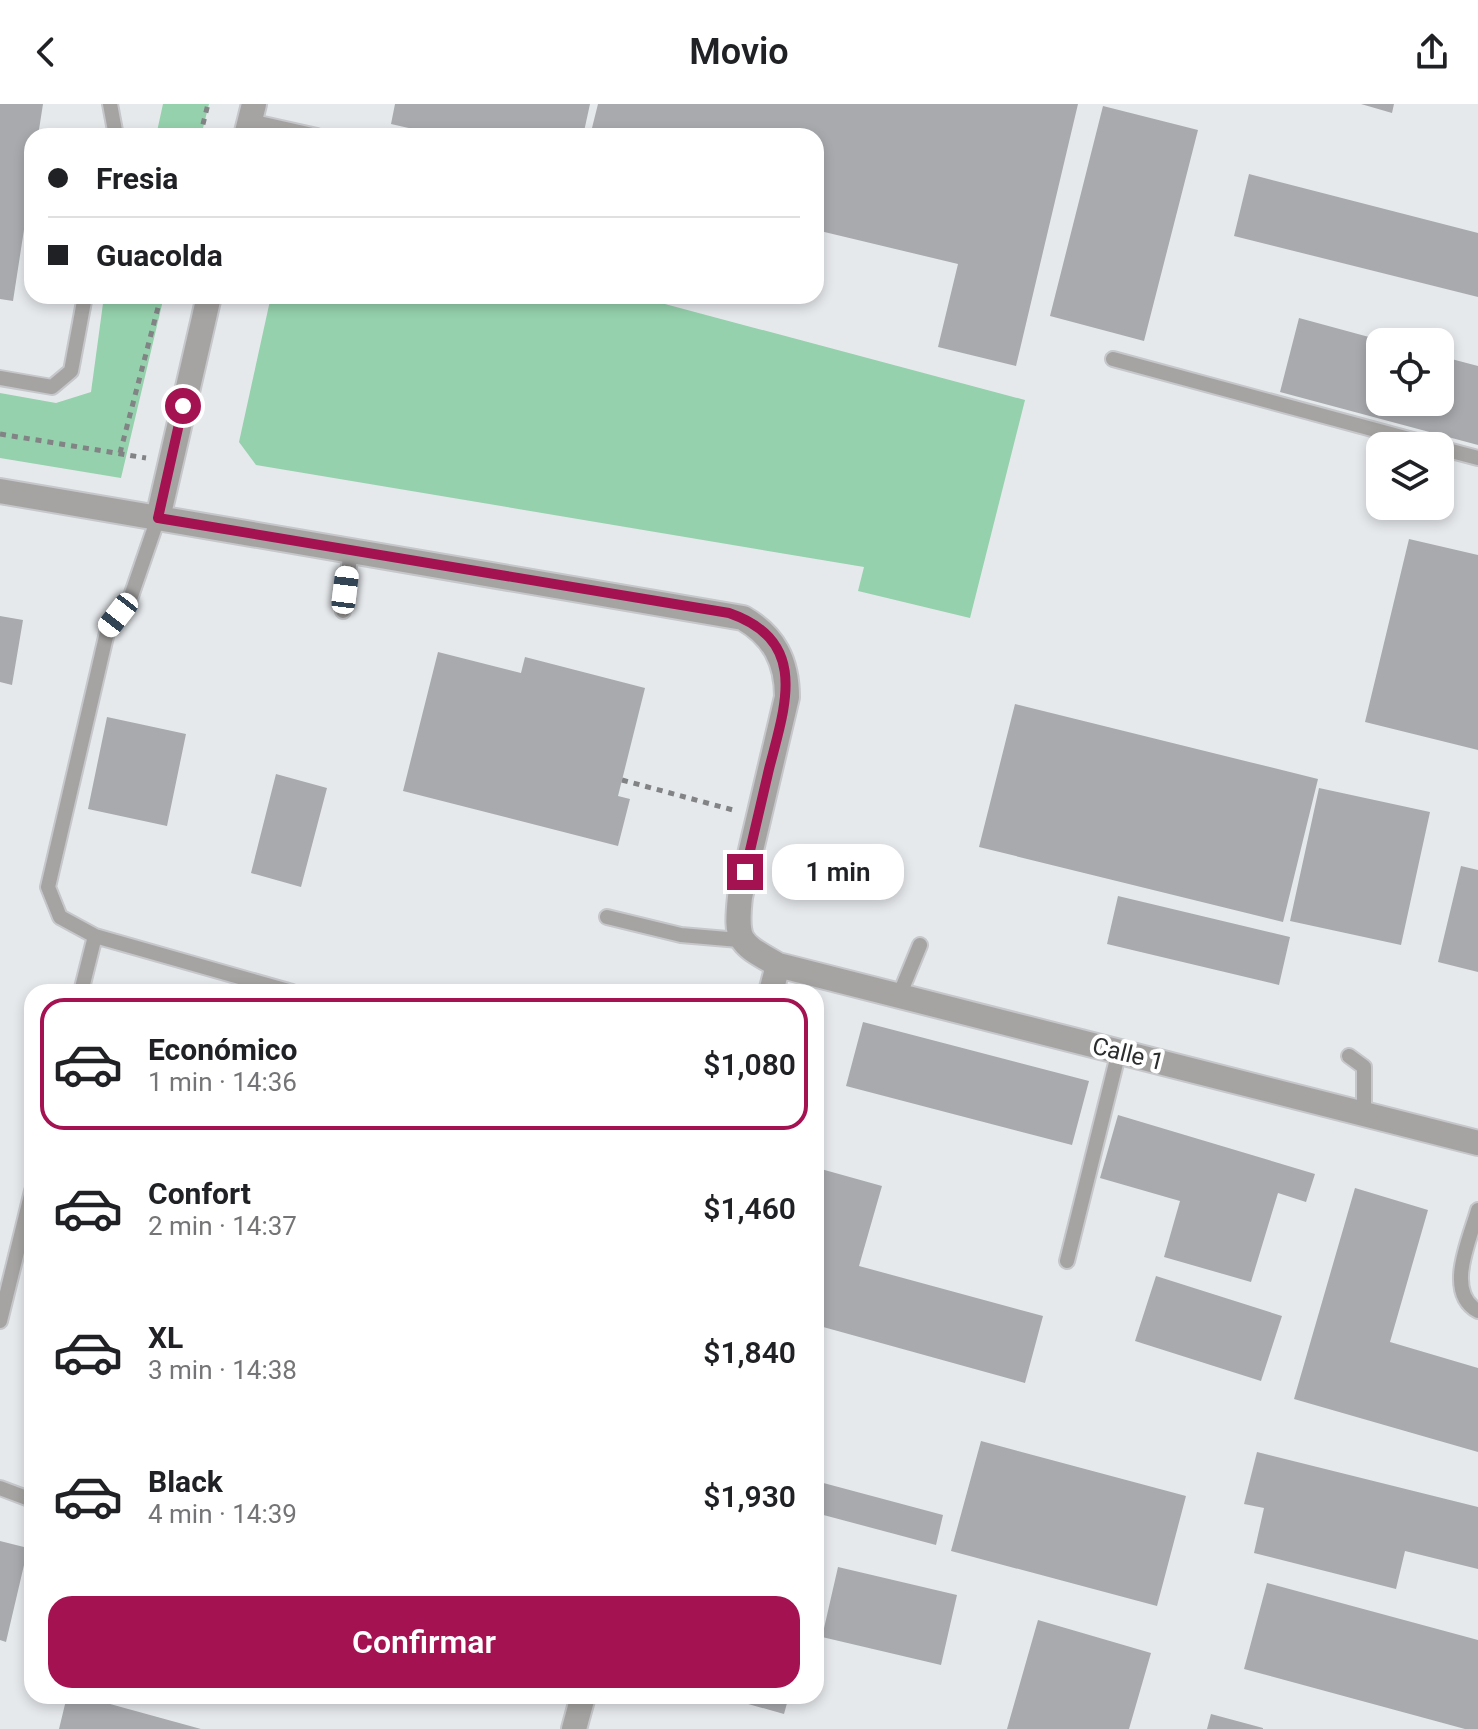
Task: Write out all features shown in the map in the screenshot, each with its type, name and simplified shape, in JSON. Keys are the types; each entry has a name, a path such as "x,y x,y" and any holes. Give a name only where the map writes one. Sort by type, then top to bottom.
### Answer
{"street":[{"path":"158,518 207,304"},
{"path":"0,491 729,613 756,625 776,647 787,680 787,697 740,897 739,940"},
{"name":"Calle 1","path":"739,940 778,965 1478,1143"},
{"path":"773,984 778,965"},
{"path":"574,1729 581,1704"}],"lane":[{"path":"110,104 114,128"},
{"path":"250,120 284,128"},
{"path":"0,378 52,387 71,371 84,304"},
{"path":"1113,359 1382,432"},
{"path":"1454,452 1478,458"},
{"path":"158,518 129,602 108,628 48,887 60,917 95,936 264,984"},
{"path":"343,611 351,550"},
{"path":"607,917 681,935 739,940"},
{"path":"83,984 95,936"},
{"path":"899,996 920,945"},
{"path":"1067,1261 1119,1051"},
{"path":"1349,1056 1364,1067 1364,1114"},
{"path":"1478,1210 1460,1275 1462,1294 1478,1311"},
{"path":"0,1321 24,1224"},
{"path":"0,1488 24,1497"}],"path":[{"path":"202,128 208,104"},
{"path":"120,453 159,304"},
{"path":"0,434 170,462"},
{"path":"622,780 757,817"}],"green space":[{"path":"163,104 209,104 203,128 158,128"},
{"path":"103,304 162,304 121,478 0,458 0,393 56,403 91,392"},
{"path":"269,304 665,304 1025,400 970,618 858,591 864,567 256,465 239,442"}],"building":[{"path":"0,104 43,104 39,128 24,128 24,230 13,301 0,299"},
{"path":"395,104 590,104 585,128 409,128 391,124"},
{"path":"598,104 1078,104 1016,366 938,347 958,264 824,232 824,128 592,128"},
{"path":"1361,104 1394,104 1392,113"},
{"path":"1103,106 1198,130 1144,341 1050,316"},
{"path":"1249,174 1478,233 1478,297 1234,236"},
{"path":"1299,318 1366,336 1366,415 1280,392"},
{"path":"1454,360 1478,366 1478,445 1454,439 1454,432 1429,432 1370,416 1454,416"},
{"path":"1409,539 1478,555 1478,750 1365,722"},
{"path":"0,616 23,620 12,685 0,682"},
{"path":"438,652 521,673 525,657 645,688 618,796 630,799 618,846 403,791"},
{"path":"1015,704 1318,779 1283,922 979,847"},
{"path":"107,717 186,734 167,826 88,809"},
{"path":"276,774 327,788 301,887 251,873"},
{"path":"1319,788 1430,812 1401,945 1290,921"},
{"path":"1461,866 1478,870 1478,972 1438,962"},
{"path":"1118,896 1290,937 1279,985 1107,944"},
{"path":"863,1022 1089,1081 1072,1145 846,1086"},
{"path":"1118,1115 1315,1174 1306,1202 1278,1193 1251,1282 1164,1257 1180,1201 1100,1178"},
{"path":"824,1170 882,1186 859,1266 1043,1316 1025,1383 824,1327"},
{"path":"1355,1188 1428,1210 1390,1342 1478,1368 1478,1452 1294,1399"},
{"path":"1156,1276 1282,1316 1261,1381 1135,1341"},
{"path":"981,1441 1186,1496 1157,1606 951,1551"},
{"path":"1257,1452 1478,1507 1478,1569 1405,1551 1396,1589 1254,1553 1264,1508 1244,1504"},
{"path":"824,1483 943,1515 936,1545 824,1515"},
{"path":"0,1541 24,1547 24,1565 6,1642 0,1640"},
{"path":"838,1567 957,1595 941,1665 824,1637"},
{"path":"1267,1583 1478,1640 1478,1729 1465,1729 1244,1669"},
{"path":"1038,1620 1151,1653 1129,1729 1007,1729"},
{"path":"65,1704 110,1704 201,1729 59,1729"},
{"path":"748,1704 787,1704 784,1714"},
{"path":"1211,1714 1263,1728 1263,1729 1207,1729"}],"route":[{"path":"183,406 158,518 729,613 756,625 776,647 783,663 787,697 745,872"}]}
